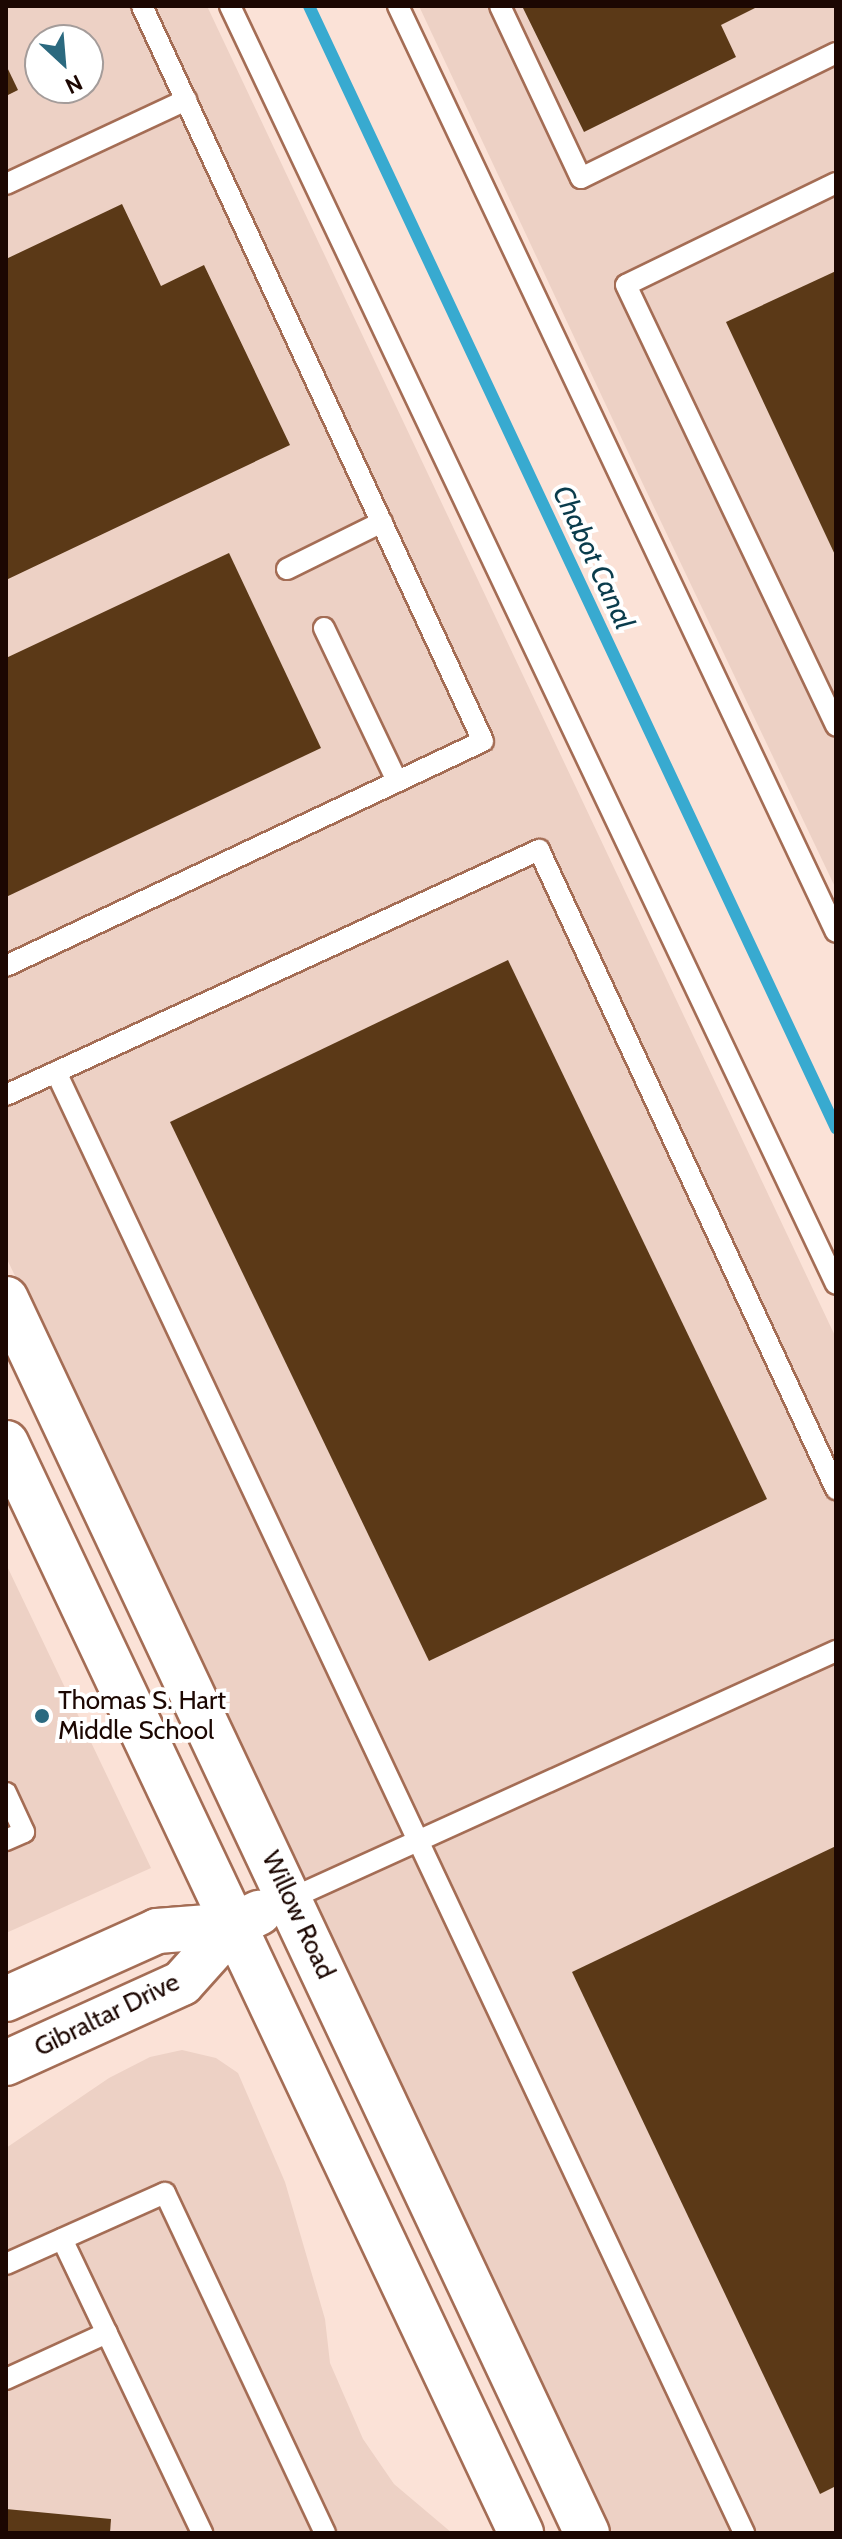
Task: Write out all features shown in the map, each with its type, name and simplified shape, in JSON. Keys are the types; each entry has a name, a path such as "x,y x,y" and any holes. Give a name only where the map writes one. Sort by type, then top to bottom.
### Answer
{"street":[{"name":"Willow Road","path":"6,1299 587,2533"},
{"path":"6,1443 18,1498 234,1925 521,2533"},
{"name":"Gibraltar Drive","path":"6,1999 157,1931 234,1925 290,1899"},
{"name":"Gibraltar Drive","path":"6,2063 182,1983 234,1925"}],"lane":[{"path":"6,966 483,741 142,6"},
{"path":"230,6 836,1284"},
{"path":"398,6 836,932"},
{"path":"500,6 581,178 836,53"},
{"path":"6,184 186,100"},
{"path":"836,183 626,285 836,725"},
{"path":"287,569 382,522"},
{"path":"324,628 397,781"},
{"path":"6,1095 539,850 836,1489"},
{"path":"56,1072 744,2533"},
{"path":"290,1899 836,1651"},
{"path":"6,1793 24,1832 6,1840"},
{"path":"6,2264 165,2193 325,2533"},
{"path":"62,2239 202,2533"},
{"path":"6,2379 107,2333"}],"shaded area":[{"path":"6,6 207,6 836,1338 836,2533 610,2533 6,1257"},
{"path":"419,6 836,6 836,889 642,482"},
{"name":"Thomas S. Hart Middle School","path":"6,1564 151,1868 6,1933"},
{"path":"182,2050 216,2058 238,2073 285,2182 325,2319 330,2363 363,2439 394,2484 452,2533 6,2533 6,2148 109,2078 150,2057"}],"building":[{"path":"522,6 759,6 721,25 736,57 584,132"},
{"path":"6,65 18,90 6,96"},
{"path":"122,204 161,286 204,265 290,445 6,580 6,259"},
{"path":"836,271 836,557 726,322"},
{"path":"229,553 321,748 6,897 6,658"},
{"path":"508,960 767,1499 429,1661 170,1122"},
{"path":"836,1846 836,2486 820,2494 572,1972"},
{"path":"6,2509 111,2519 110,2533 6,2533"}],"waterway":[{"name":"Chabot Canal","path":"309,6 836,1128"}],"place":[{"name":"Thomas S. Hart Middle School","path":"42,1716"}]}
